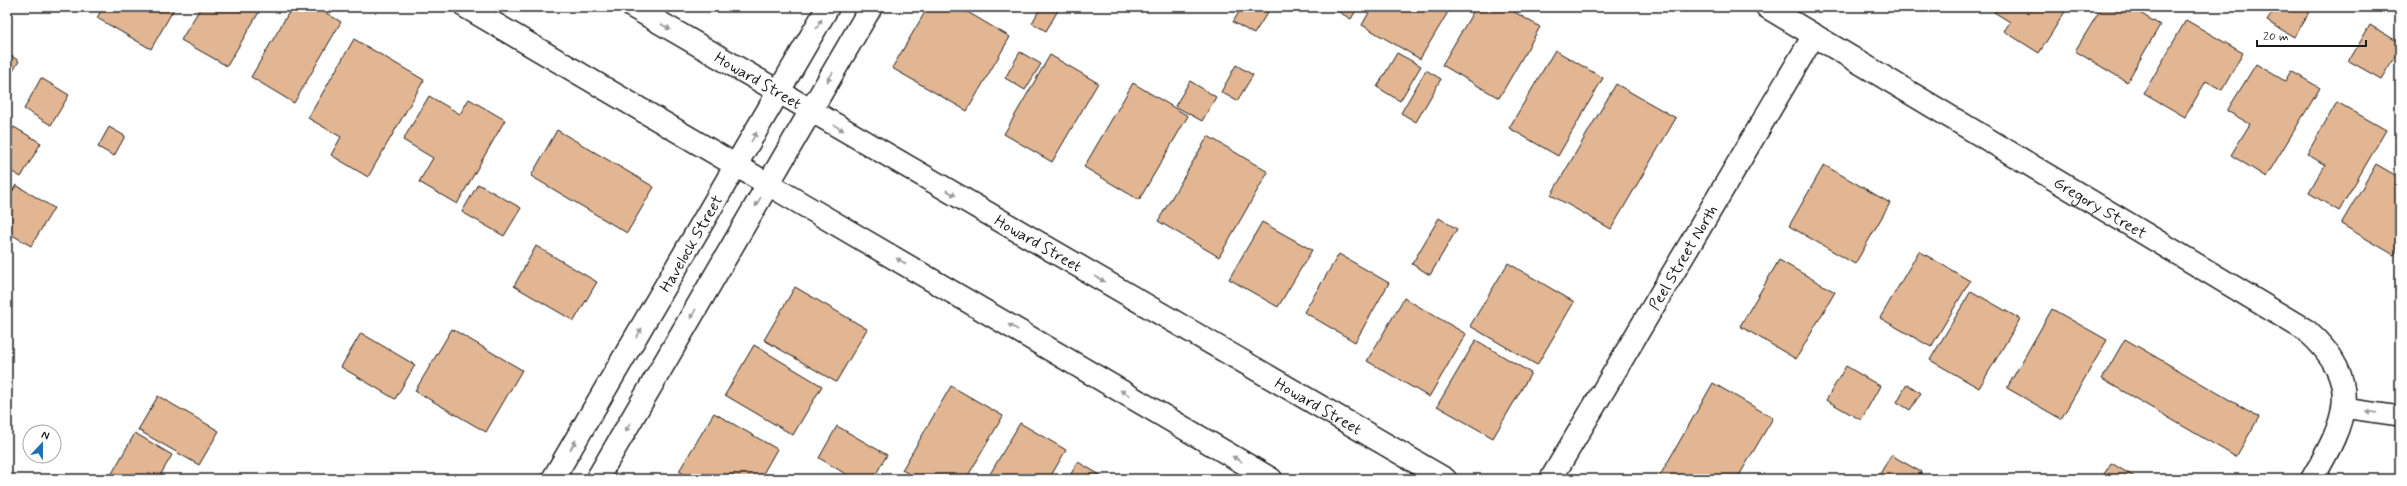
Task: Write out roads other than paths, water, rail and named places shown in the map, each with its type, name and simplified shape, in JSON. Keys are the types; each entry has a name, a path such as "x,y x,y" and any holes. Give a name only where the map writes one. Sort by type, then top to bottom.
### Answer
{"street":[{"path":"466,7 1271,479"},
{"name":"Howard Street","path":"633,7 1445,479"},
{"name":"Havelock Street","path":"554,479 738,166 828,7"},
{"path":"597,479 871,7"},
{"name":"Gregory Street","path":"1766,7 2307,331 2329,351 2341,373 2344,385 2343,408 2332,442 2312,479"},
{"name":"Peel Street North","path":"1551,479 1814,35"}],"lane":[{"path":"2343,408 2400,416"}]}
